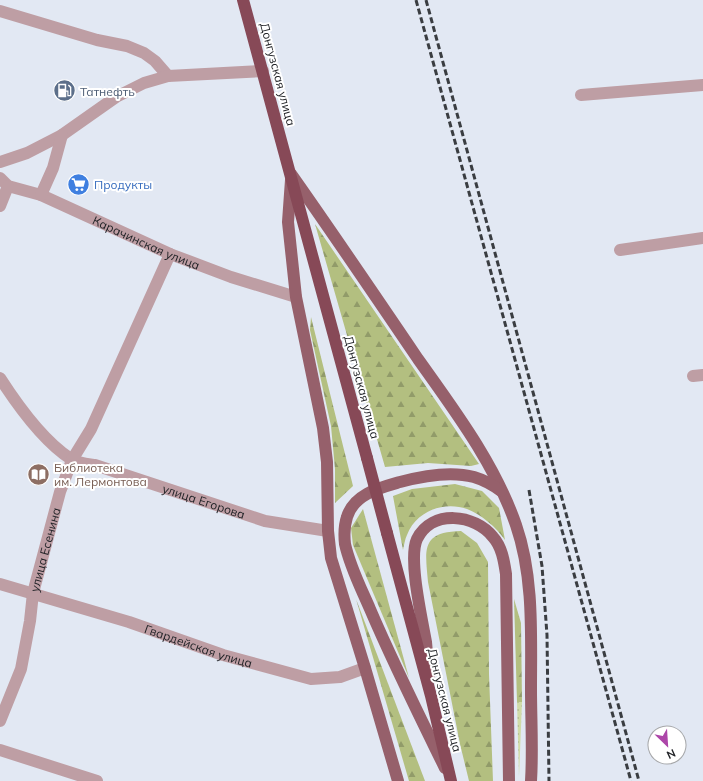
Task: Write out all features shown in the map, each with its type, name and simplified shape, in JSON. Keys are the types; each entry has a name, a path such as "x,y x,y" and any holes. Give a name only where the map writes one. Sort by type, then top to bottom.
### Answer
{"highway":[{"name":"Донгузская улица","path":"243,0 431,696 451,779"}],"main road":[{"path":"291,174 288,222 296,297 323,428 326,462 328,531 331,558 398,781"},
{"path":"291,174 466,428 490,467 502,491 516,526 527,570 531,623 532,781"},
{"path":"451,779 386,647 353,569 346,545 344,529 347,516 352,506 362,497 372,491 407,480 433,476 461,475 487,482 502,491"},
{"path":"431,696 426,644 416,582 414,555 417,539 426,528 437,521 451,518 466,519 481,525 493,536 499,546 506,574 509,781"}],"street":[{"path":"0,11 88,37 133,48 144,53 155,61 168,76"},
{"path":"0,162 27,153 62,134 128,90 144,83 168,76 263,71"},
{"path":"581,95 703,85"},
{"path":"41,195 53,168 62,134"},
{"path":"0,206 4,182"},
{"name":"Карачинская улица","path":"4,182 41,195 170,254 231,277 296,297"},
{"path":"620,250 703,238"},
{"name":"улица Есенина","path":"0,721 21,669 34,593 60,492 72,460 91,429 170,254"},
{"name":"улица Егорова","path":"0,378 16,402 44,436 72,460 95,466 265,521 328,531"},
{"name":"Гвардейская улица","path":"0,584 130,622 223,655 311,679 340,677 365,668"},
{"path":"0,750 97,781"}],"green space":[{"path":"315,224 479,464 471,466 428,463 385,467"},
{"path":"311,317 353,486 335,503 335,469 331,426 310,330"},
{"path":"455,484 482,491 499,508 505,540 493,526 483,518 467,509 449,506 432,510 417,520 407,535 403,550 393,496 412,489"},
{"path":"363,509 409,678 353,545 351,528"},
{"path":"461,531 477,543 488,562 489,674 493,781 469,781 460,744 428,582 426,560 428,544 432,539 439,535 448,532"},
{"path":"356,599 425,781 409,781"},
{"path":"514,599 521,623 522,702 517,702"},
{"path":"517,702 522,702 519,777"}],"railway":[{"path":"416,0 631,781"},
{"path":"426,0 639,781"},
{"path":"529,490 542,566 547,635 549,781"}],"place":[{"name":"Татнефть","path":"64,91"},
{"name":"Продукты","path":"78,184"},
{"name":"Библиотека им. Лермонтова","path":"38,474"}]}
